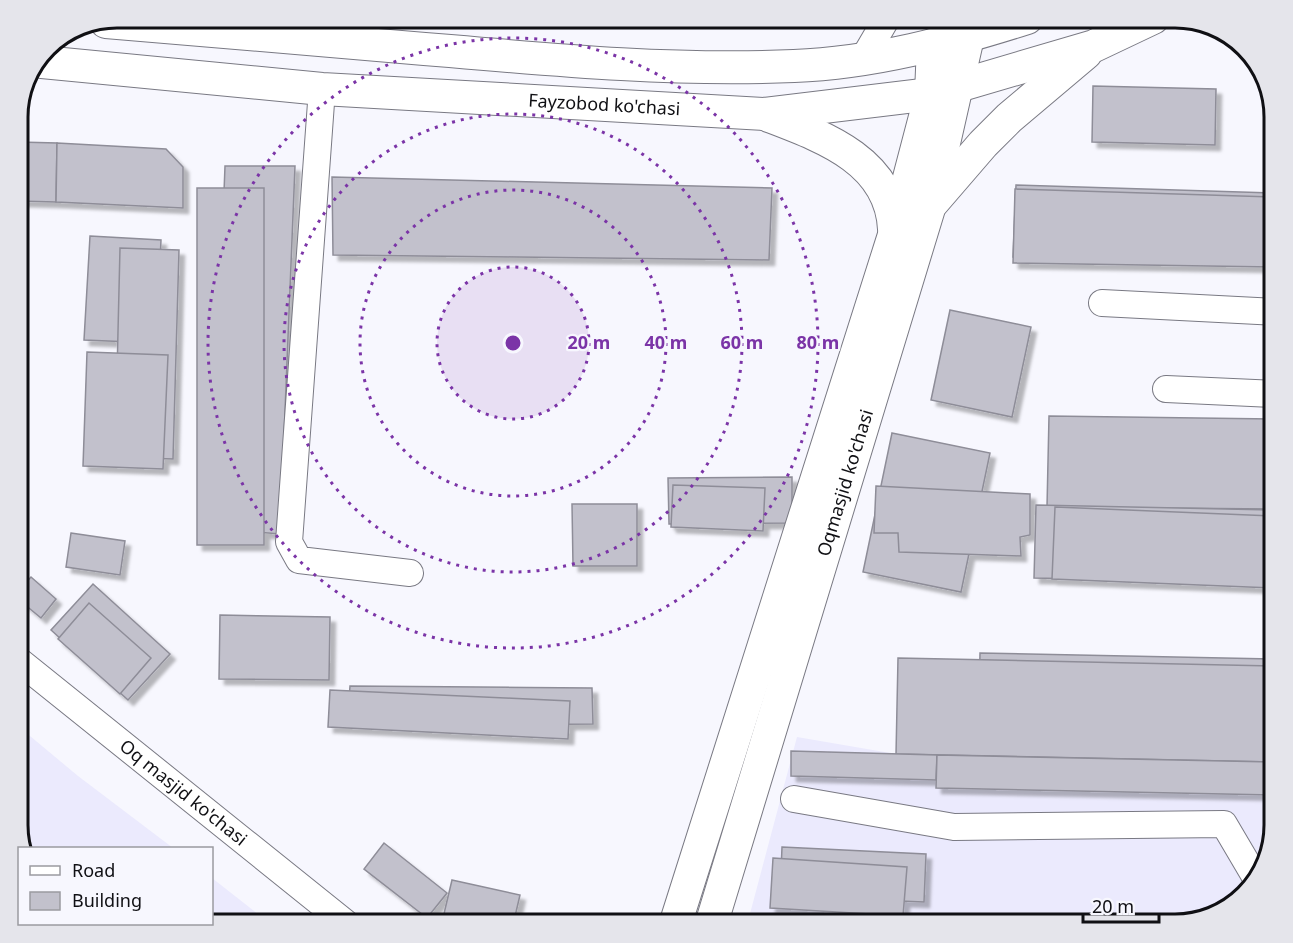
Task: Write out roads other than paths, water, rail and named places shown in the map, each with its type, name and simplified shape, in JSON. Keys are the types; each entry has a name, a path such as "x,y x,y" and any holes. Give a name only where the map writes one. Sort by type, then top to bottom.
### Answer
{"main road":[{"path":"177,28 633,66 795,66 863,59 968,37 996,28"},
{"name":"Fayzobod ko'chasi","path":"47,63 322,89 765,114 944,90 1095,46 1132,28"},
{"name":"Oqmasjid ko'chasi","path":"678,914 894,235 944,90 968,37"},
{"name":"Oqmasjid ko'chasi","path":"714,914 930,205 944,90 933,45"},
{"path":"930,205 996,131 1095,46"},
{"path":"765,114 807,130 850,153 869,170 882,186 893,214 894,235"}],"street":[{"path":"863,59 881,28"},
{"path":"322,89 289,542 299,560 410,573"},
{"path":"1102,303 1264,311"},
{"path":"1166,389 1264,393"},
{"name":"Oq masjid ko'chasi","path":"29,669 334,914"},
{"path":"794,799 954,827 1224,824 1252,871"}]}
